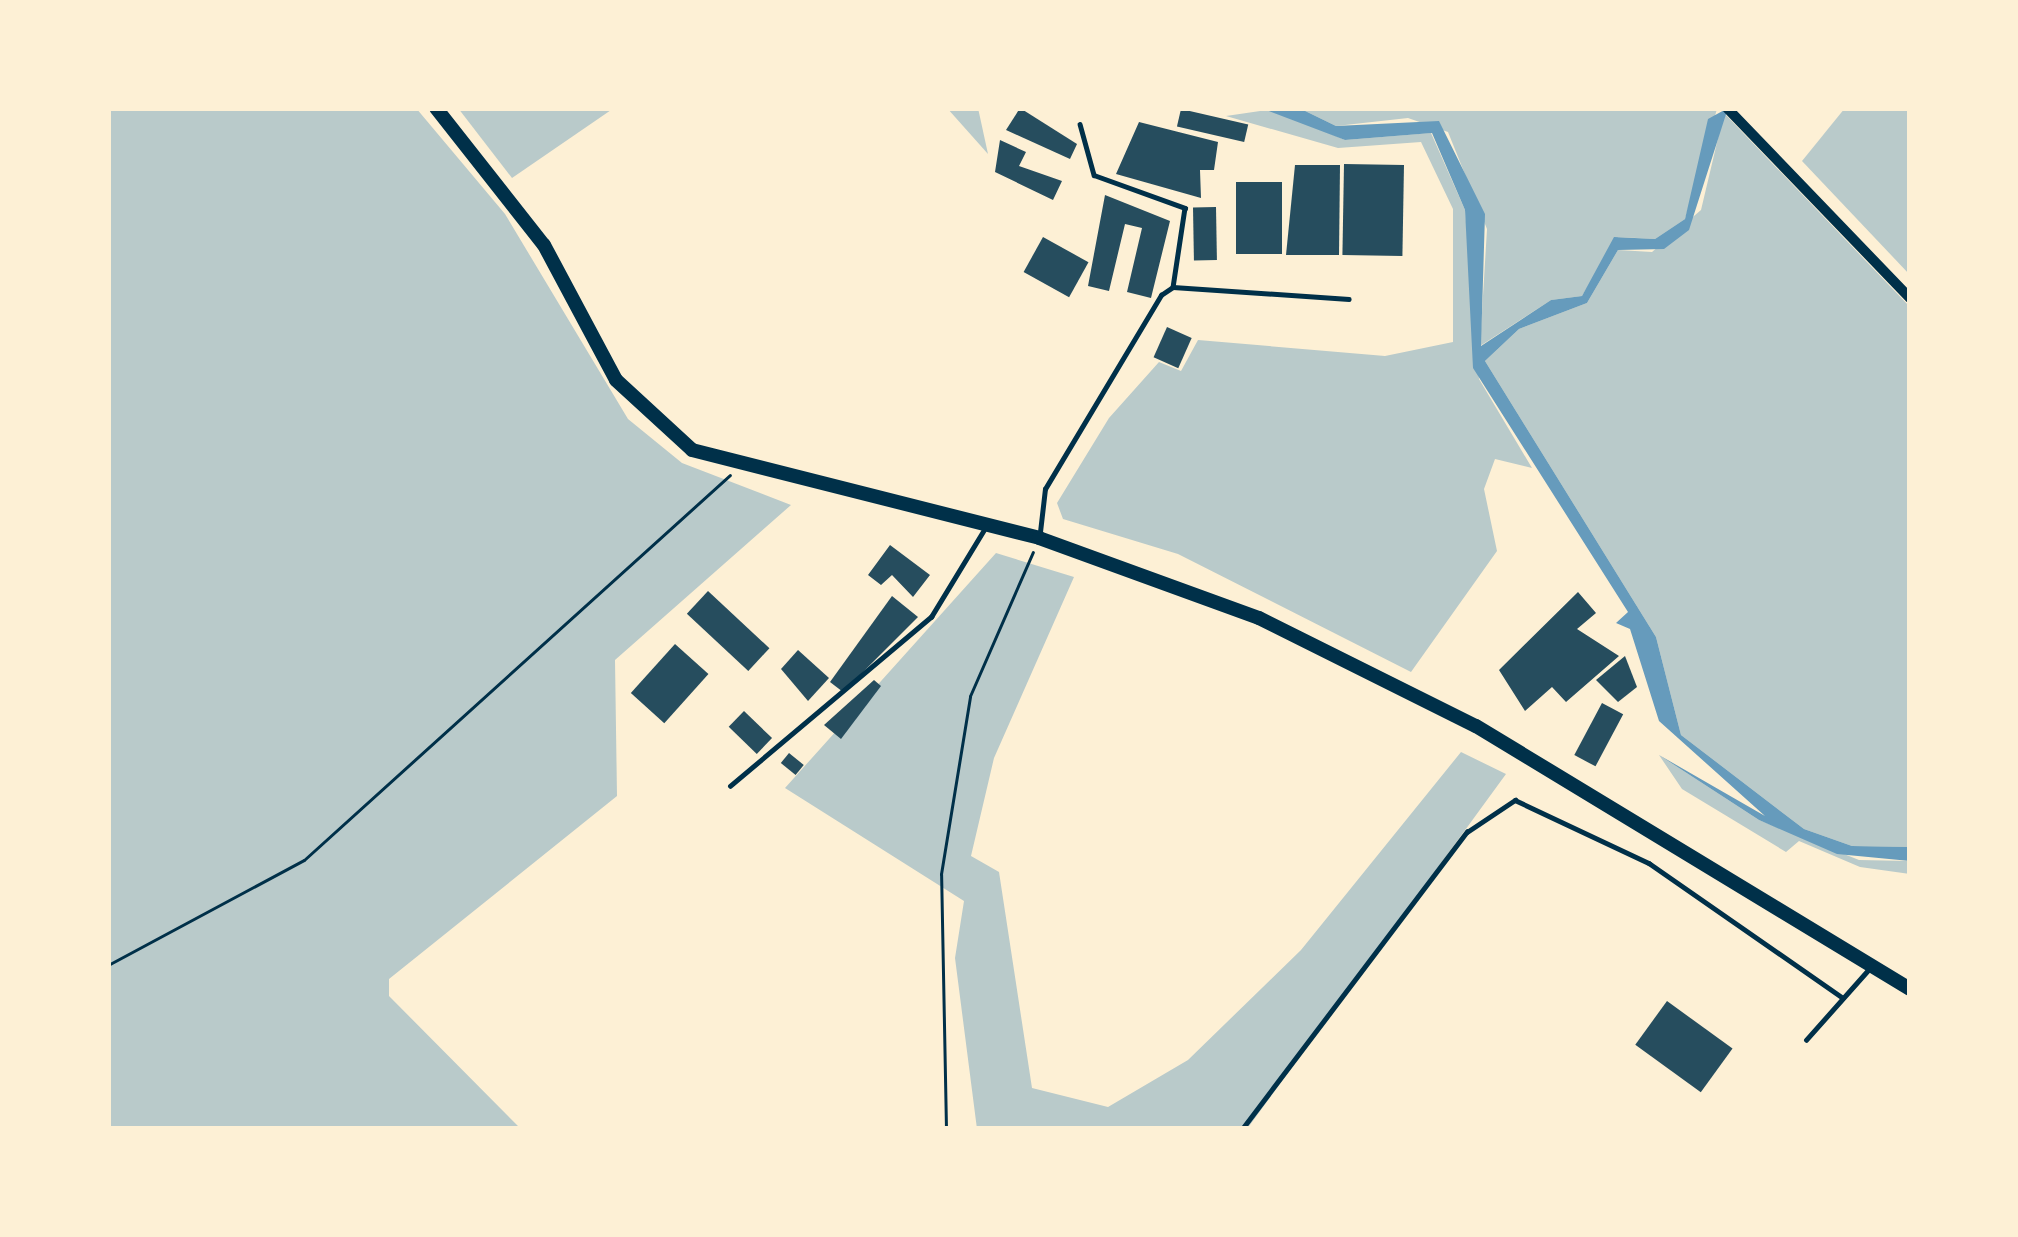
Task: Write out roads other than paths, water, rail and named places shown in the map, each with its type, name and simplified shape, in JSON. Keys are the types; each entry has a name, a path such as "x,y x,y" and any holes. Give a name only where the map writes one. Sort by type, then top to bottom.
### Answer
{"main road":[{"path":"436,108 544,244 636,406 692,450 739,466 1039,538 1204,594 1422,697 1910,989"}],"street":[{"path":"1727,108 1910,298"}],"lane":[{"path":"1039,538 1045,488 1173,287 1185,208 1094,175 1081,124"},
{"path":"1173,287 1349,299"},
{"path":"730,786 931,616 987,525"},
{"path":"1242,1129 1467,832 1515,800 1649,863 1843,998"},
{"path":"1806,1040 1874,964"}],"water":[{"path":"1261,108 1299,108 1336,126 1439,121 1485,214 1481,346 1551,300 1582,296 1614,237 1655,239 1685,219 1708,119 1728,108 1689,230 1664,249 1618,250 1587,303 1519,329 1485,361 1656,637 1681,735 1804,829 1852,846 1910,847 1910,861 1837,854 1759,820 1659,755 1765,816 1659,721 1630,629 1616,623 1628,612 1473,368 1465,210 1432,133 1345,140"}]}
